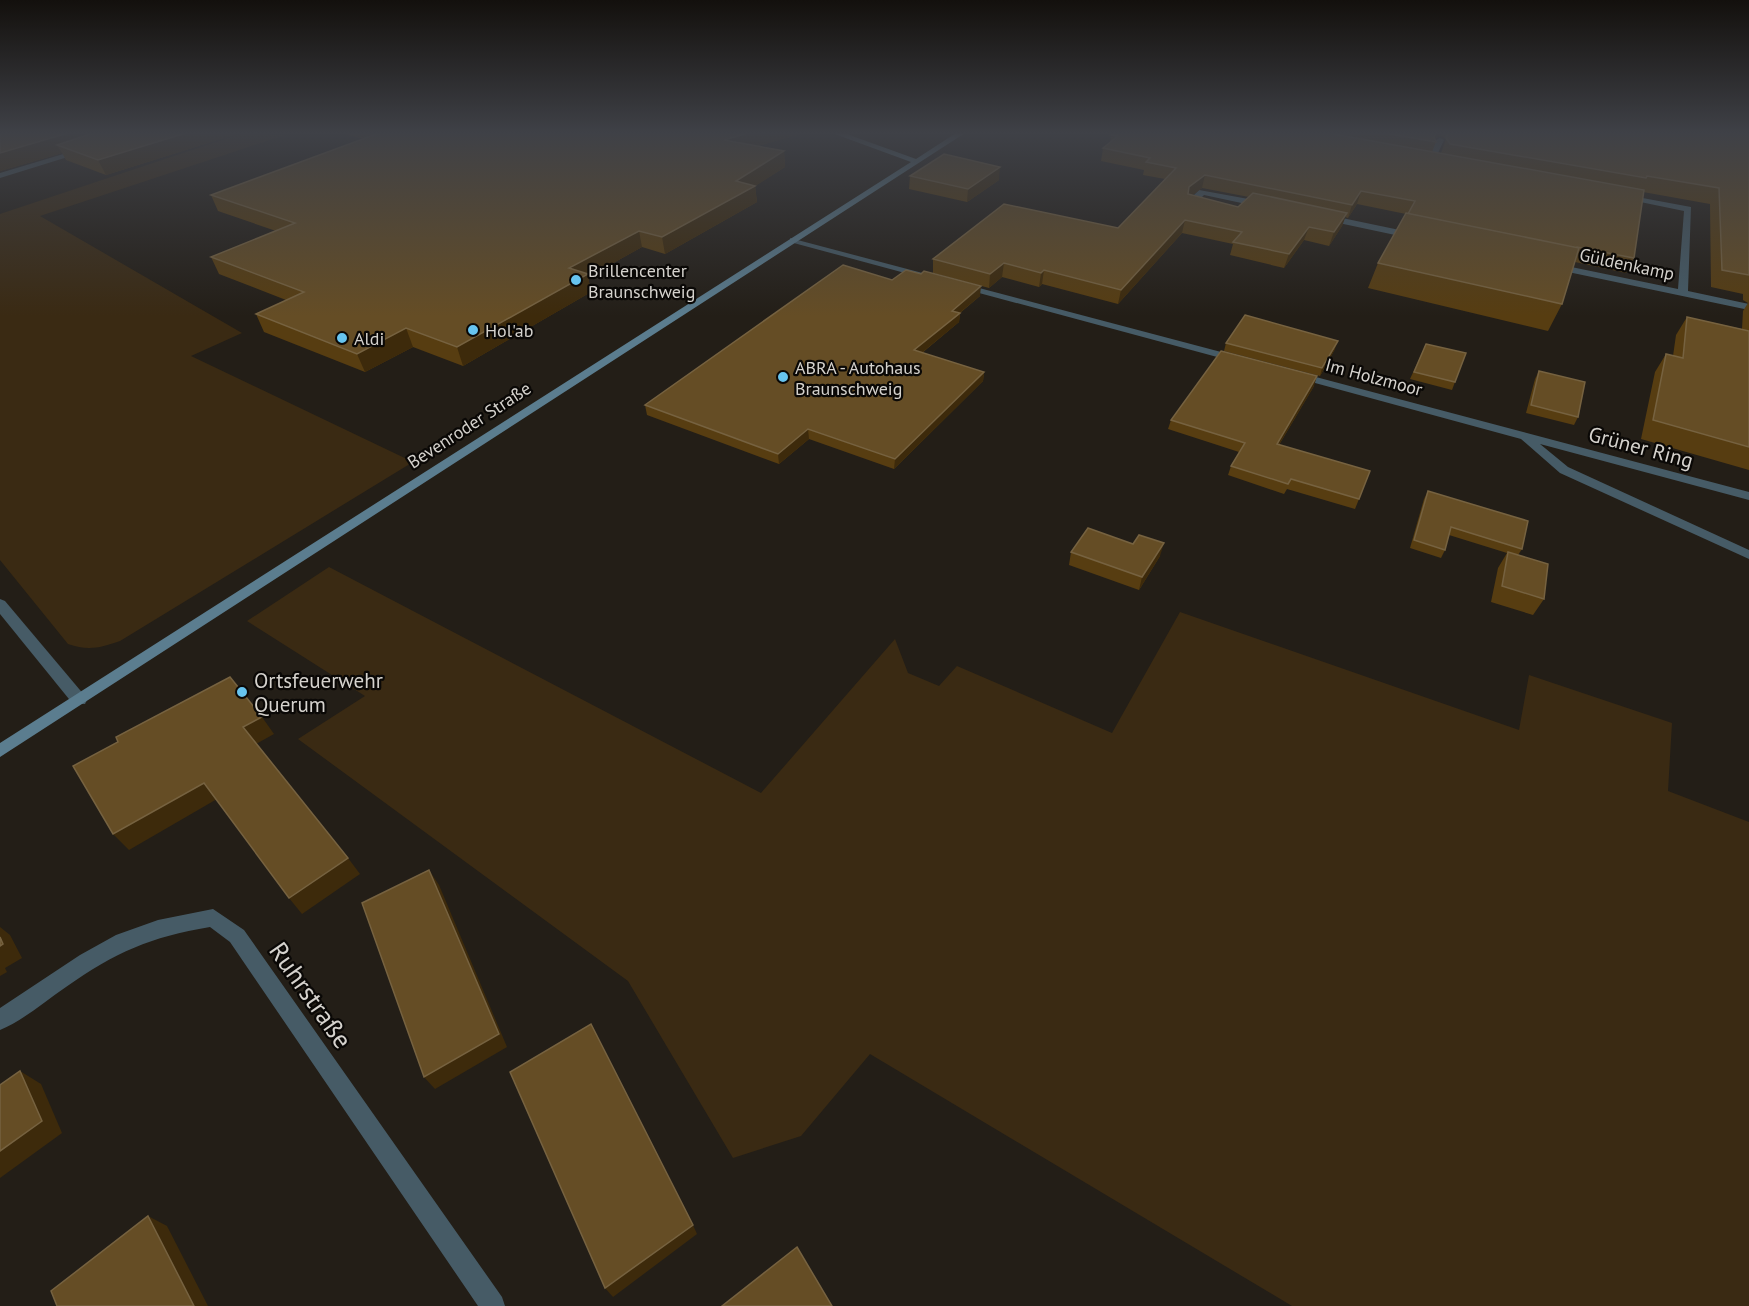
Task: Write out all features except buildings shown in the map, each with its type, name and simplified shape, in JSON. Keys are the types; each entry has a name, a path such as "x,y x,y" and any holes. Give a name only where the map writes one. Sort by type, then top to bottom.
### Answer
{"main road":[{"name":"Bevenroder Straße","path":"0,751 863,194"}],"street":[{"path":"1200,194 1190,204 1212,210"},
{"path":"1209,194 1244,204 1278,207"},
{"name":"Güldenkamp","path":"1617,195 1688,209 1683,293"},
{"path":"1310,214 1427,239"},
{"path":"793,240 1242,360"},
{"name":"Güldenkamp","path":"1539,263 1749,307"},
{"name":"Im Holzmoor","path":"1288,372 1522,436 1564,470 1749,555"},
{"name":"Grüner Ring","path":"1522,436 1749,496"},
{"path":"0,604 79,700"},
{"name":"Ruhrstraße","path":"0,1020 110,949 140,935 175,924 213,918 237,936 493,1306"}],"shaded area":[{"path":"60,194 107,194 40,216 242,333 191,356 413,462 120,641 94,648 68,644 0,560 0,214"},
{"path":"329,567 761,793 895,639 908,673 939,686 957,666 1112,733 1180,612 1519,730 1529,675 1672,723 1668,791 1749,822 1749,1306 1292,1306 870,1054 801,1136 733,1158 628,981 298,739 365,696 247,621"}],"place":[{"name":"Brillencenter Braunschweig","path":"576,280"},
{"name":"Hol'ab","path":"473,330"},
{"name":"Aldi","path":"342,338"},
{"name":"ABRA - Autohaus Braunschweig","path":"783,377"},
{"name":"Ortsfeuerwehr Querum","path":"242,692"}]}
